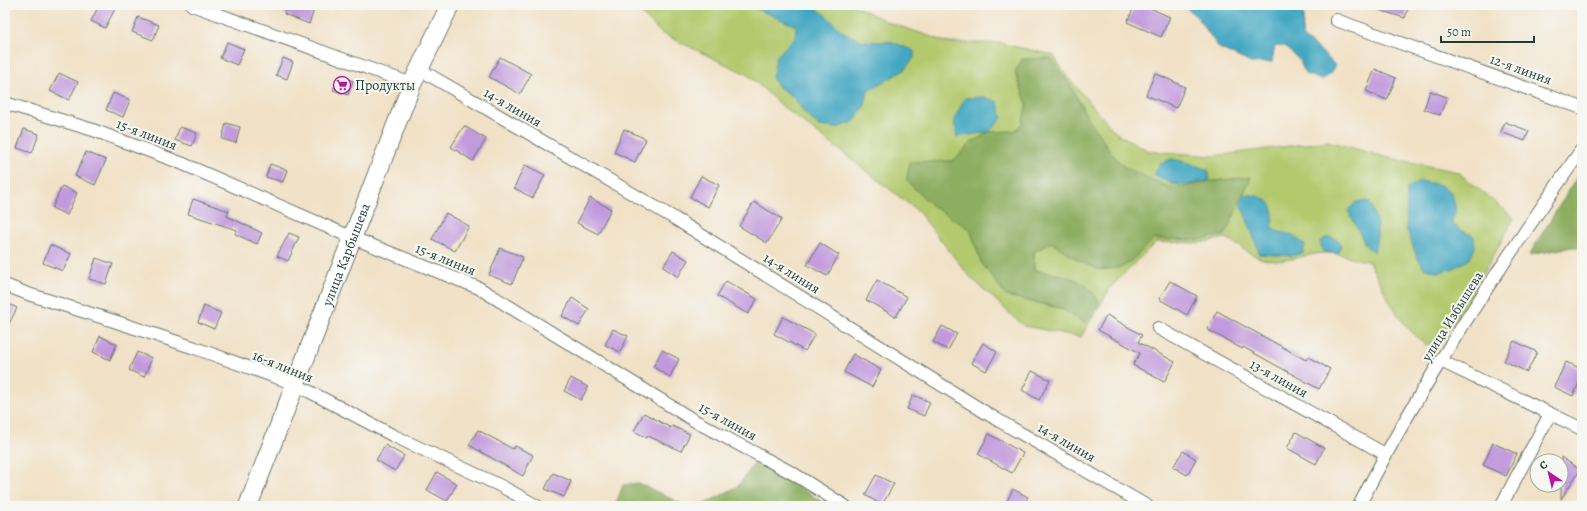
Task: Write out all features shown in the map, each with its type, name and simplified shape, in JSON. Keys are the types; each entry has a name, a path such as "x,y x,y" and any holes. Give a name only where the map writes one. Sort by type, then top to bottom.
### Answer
{"main road":[{"name":"улица Карбышева","path":"248,506 416,77 450,5"}],"street":[{"name":"14-я линия","path":"192,5 416,77 674,218 996,419 1147,506"},
{"name":"12-я линия","path":"1336,20 1582,108"},
{"name":"15-я линия","path":"5,103 94,130 173,161 353,238 478,288 695,420 794,474 845,506"},
{"name":"улица Избышева","path":"1359,506 1385,454 1441,361 1509,255 1582,148"},
{"name":"16-я линия","path":"5,285 28,294 181,343 295,384 394,436 501,486 537,506"},
{"name":"13-я линия","path":"1158,328 1385,454"},
{"path":"1441,361 1582,429"},
{"path":"1502,506 1550,414"}],"green space":[{"path":"633,5 748,5 796,26 795,37 779,87 793,96 806,115 865,105 868,90 903,71 893,42 869,42 855,39 842,31 812,5 853,5 888,22 949,43 999,43 1053,55 1068,78 1116,133 1149,151 1213,156 1328,141 1381,156 1458,172 1514,218 1468,302 1442,338 1425,345 1406,326 1394,309 1369,262 1330,253 1276,261 1268,260 1252,254 1226,238 1199,243 1156,242 1111,287 1081,337 1024,326 969,276 918,211 781,105 748,75 661,33","holes":["1050,58 1071,87 1091,123 1113,155 1124,167 1168,187 1182,188 1206,182 1250,177 1225,235 1154,239 1137,256 1063,249 1051,242 1034,252 1034,270 1063,276 1085,323 1060,308 1006,296 981,262 970,229 957,220 936,162 953,161 972,142 989,132 1014,131 1022,124 1027,104 1015,72","1172,159 1208,170 1210,180 1185,186 1171,184","1440,185 1452,193 1456,211 1451,223 1462,231 1474,236 1454,268 1440,272 1425,269 1406,228","1273,211 1272,227 1278,232 1293,235 1291,256 1260,254 1254,238"]},
{"path":"1051,58 1071,87 1091,123 1113,155 1124,167 1168,187 1182,188 1206,182 1251,177 1225,235 1198,240 1154,239 1137,256 1123,267 1099,270 1078,260 1051,242 1034,252 1034,270 1062,275 1078,281 1086,286 1099,301 1094,313 1085,323 1060,308 1006,296 981,262 970,229 931,205 907,181 909,162 953,161 972,142 989,132 1014,131 1022,124 1027,104 1015,72 1022,59"},
{"path":"1582,169 1582,247 1572,247 1529,255"},
{"path":"757,460 828,506 615,506 623,485 638,483 682,504 703,505 738,486"}],"water":[{"path":"748,5 812,5 827,16 843,32 863,41 893,42 914,51 914,58 903,71 868,90 865,105 854,122 836,128 819,126 807,115 793,97 779,87 772,78 776,57 795,37 796,26"},
{"path":"1183,5 1307,5 1304,9 1302,37 1321,51 1335,65 1331,73 1322,80 1305,74 1300,61 1285,46 1275,46 1272,62 1251,63 1219,48 1197,17"},
{"path":"985,97 998,102 1002,118 989,132 957,137 954,120 965,98"},
{"path":"1172,159 1208,170 1210,180 1182,185 1170,183 1154,176 1160,163"},
{"path":"1421,181 1440,185 1452,193 1456,211 1451,223 1462,231 1474,236 1475,248 1470,259 1454,268 1440,272 1425,269 1417,257 1406,228 1407,188"},
{"path":"1244,194 1257,196 1269,202 1273,210 1272,227 1279,232 1293,235 1305,245 1303,253 1291,256 1260,254 1241,204"},
{"path":"1369,201 1377,226 1377,237 1374,252 1366,246 1348,210 1356,202"},
{"path":"1328,237 1337,239 1341,246 1338,253 1323,252 1320,241"}],"building":[{"path":"99,5 117,5 105,28 91,21"},
{"path":"288,5 316,5 309,24 284,14"},
{"path":"1135,5 1143,5 1170,17 1161,37 1127,22"},
{"path":"1369,5 1409,5 1405,18 1369,7"},
{"path":"138,17 159,25 153,40 132,32"},
{"path":"227,42 244,49 237,65 220,58"},
{"path":"500,57 531,74 520,94 489,77"},
{"path":"283,58 293,62 287,79 276,75"},
{"path":"1375,69 1396,78 1387,100 1366,91"},
{"path":"59,73 78,82 69,100 50,91"},
{"path":"1155,73 1185,87 1176,108 1146,95"},
{"path":"339,76 353,81 348,95 333,90"},
{"path":"1430,91 1447,97 1440,115 1424,109"},
{"path":"113,93 130,100 123,117 106,110"},
{"path":"1505,122 1529,131 1525,141 1501,132"},
{"path":"226,123 240,127 236,143 222,139"},
{"path":"464,126 486,139 473,161 451,147"},
{"path":"180,127 197,133 192,146 175,140"},
{"path":"24,129 39,134 32,153 17,148"},
{"path":"624,129 646,139 635,162 614,152"},
{"path":"86,152 106,160 95,185 75,176"},
{"path":"270,164 287,170 283,182 266,177"},
{"path":"525,165 545,175 533,198 514,188"},
{"path":"701,176 719,185 708,207 690,197"},
{"path":"62,186 77,193 67,215 52,208"},
{"path":"590,198 611,209 598,234 577,223"},
{"path":"193,199 229,211 227,216 262,233 257,244 235,234 237,230 188,214"},
{"path":"754,202 782,219 767,243 739,226"},
{"path":"446,213 469,226 455,251 432,239"},
{"path":"289,233 299,237 288,261 277,256"},
{"path":"820,243 839,255 827,276 807,265"},
{"path":"50,245 71,254 63,271 43,263"},
{"path":"500,248 523,257 512,284 489,275"},
{"path":"673,251 688,260 678,277 663,267"},
{"path":"96,258 113,264 106,284 89,279"},
{"path":"877,280 907,297 896,317 866,300"},
{"path":"726,281 757,299 748,314 717,296"},
{"path":"1170,281 1197,296 1187,315 1159,299"},
{"path":"572,298 589,309 579,326 562,316"},
{"path":"5,302 17,308 5,332"},
{"path":"204,306 221,313 214,329 198,322"},
{"path":"1217,311 1306,360 1308,357 1330,369 1319,389 1207,329"},
{"path":"1107,315 1142,335 1138,342 1175,362 1164,382 1133,365 1140,353 1098,330"},
{"path":"783,317 815,334 805,351 774,334"},
{"path":"942,326 957,334 948,350 933,342"},
{"path":"613,329 628,336 620,352 605,345"},
{"path":"100,336 117,344 110,360 93,352"},
{"path":"1514,341 1537,352 1527,372 1504,361"},
{"path":"983,343 997,352 986,371 971,363"},
{"path":"662,350 679,359 670,377 653,367"},
{"path":"137,352 152,358 144,377 129,370"},
{"path":"853,354 881,370 872,387 844,372"},
{"path":"1566,362 1582,369 1582,376 1573,396 1554,387"},
{"path":"1032,371 1050,380 1039,400 1022,390"},
{"path":"571,378 588,387 581,400 564,391"},
{"path":"913,395 930,402 924,416 907,409"},
{"path":"644,413 671,428 672,426 690,434 681,451 648,436 647,438 634,431"},
{"path":"478,430 513,449 515,446 533,455 523,476 469,445"},
{"path":"1296,432 1324,448 1316,464 1287,448"},
{"path":"989,434 1023,453 1012,473 978,454"},
{"path":"1493,443 1517,454 1506,476 1483,465"},
{"path":"385,445 404,456 395,471 376,460"},
{"path":"1183,451 1196,459 1187,475 1173,467"},
{"path":"1569,462 1580,470 1569,487"},
{"path":"437,472 457,484 447,501 427,490"},
{"path":"553,473 571,481 564,497 545,489"},
{"path":"876,475 894,484 882,505 865,495"},
{"path":"1013,489 1028,497 1023,506 1011,506 1006,503"},
{"path":"1561,493 1565,493 1561,499"}],"place":[{"name":"Продукты","path":"342,85"}]}
